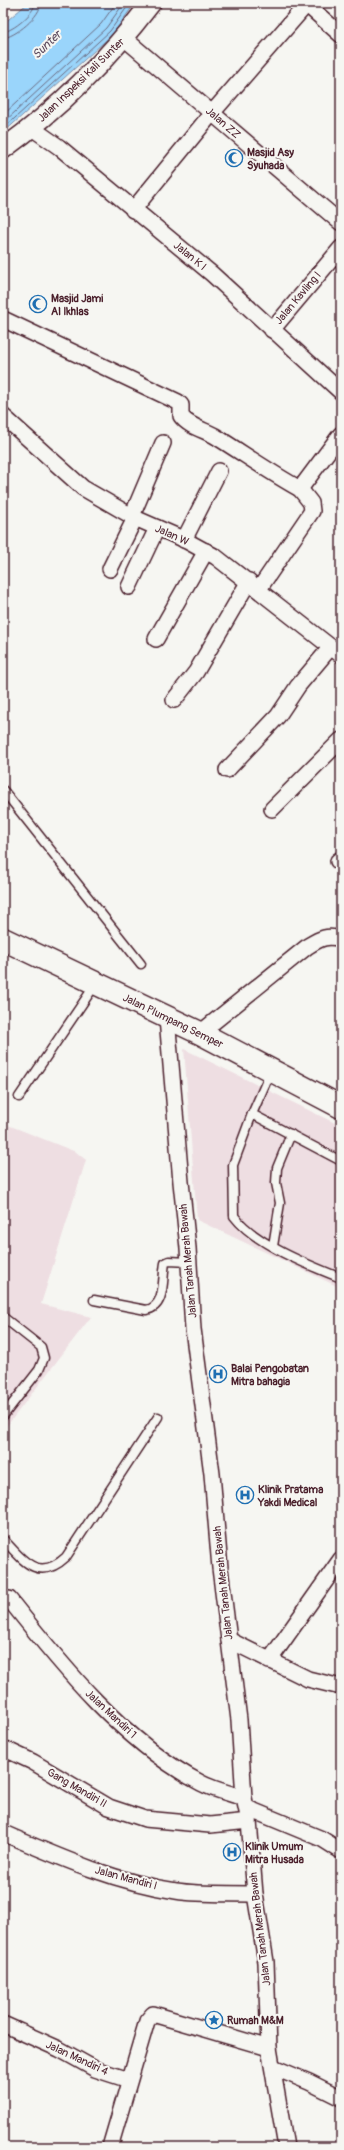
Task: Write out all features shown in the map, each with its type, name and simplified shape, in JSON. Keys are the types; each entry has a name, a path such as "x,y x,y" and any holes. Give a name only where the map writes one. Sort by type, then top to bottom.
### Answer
{"main road":[{"name":"Jalan Plumpang Semper","path":"3,939 200,1033 341,1107"}],"street":[{"name":"Jalan Inspeksi Kali Sunter","path":"3,148 32,128 106,58 124,38 151,3"},
{"path":"133,210 212,113 306,4 341,35"},
{"name":"Jalan ZZ","path":"124,38 341,223"},
{"name":"Jalan K I","path":"32,128 59,147 133,210 212,274 341,392"},
{"name":"Jalan Kavling I","path":"272,330 341,248"},
{"path":"3,319 178,402 182,405 181,416 186,421 215,436 258,465 300,489 311,503 312,511 254,585 196,672 174,700"},
{"name":"Jalan W","path":"3,416 83,488 134,517 206,551 254,585 336,651"},
{"path":"300,489 341,434"},
{"path":"110,570 134,517 163,443"},
{"path":"184,540 220,471"},
{"path":"129,587 158,528"},
{"path":"156,639 206,551"},
{"path":"227,770 278,716 298,686 336,651"},
{"path":"272,809 341,740"},
{"path":"200,1033 308,946 329,935 341,939"},
{"name":"Jalan Tanah Merah Bawah","path":"167,1018 194,1329 212,1474 255,1894 266,1962 270,2048 286,2147"},
{"path":"269,1661 341,1559"},
{"name":"Jalan Mandiri 1","path":"3,1599 9,1599 60,1663 116,1720 178,1770 247,1809"},
{"path":"229,1640 308,1679 341,1687"},
{"name":"Gang Mandiri II","path":"3,1748 33,1762 109,1807 145,1818 210,1825 247,1809"},
{"path":"247,1809 322,1839 341,1851"},
{"name":"Jalan Mandiri I","path":"3,1833 73,1863 130,1882 177,1892 255,1894"},
{"path":"110,2147 147,2021 153,2014 270,2048"},
{"name":"Jalan Mandiri 4","path":"3,2024 60,2049 95,2069 129,2080"},
{"path":"273,2067 309,2082 341,2098"}],"lane":[{"path":"3,790 141,964"},
{"path":"19,1097 96,984"},
{"path":"272,1070 252,1114 232,1165 234,1216 248,1231 273,1246 341,1278"},
{"path":"252,1114 341,1160"},
{"path":"273,1246 280,1203 276,1183 277,1168 290,1134"},
{"path":"94,1300 146,1310 152,1309 159,1302 165,1263 169,1261 189,1262"},
{"path":"3,1317 41,1347 44,1358 39,1370 3,1416"},
{"path":"3,1539 27,1565 47,1569 58,1564 66,1557 158,1417"}],"shaded area":[{"path":"184,1049 341,1126 341,1288 197,1220"},
{"path":"3,1123 76,1152 86,1160 41,1304 91,1317 3,1431"}],"water":[{"name":"Sunter","path":"28,3 135,3 113,34 3,133 3,24"}],"place":[{"name":"Masjid Asy Syuhada","path":"234,158"},
{"name":"Masjid Jami Al Ikhlas","path":"38,304"},
{"name":"Balai Pengobatan Mitra bahagia","path":"218,1374"},
{"name":"Klinik Pratama Yakdi Medical","path":"245,1495"},
{"name":"Klinik Umum Mitra Husada","path":"232,1852"},
{"name":"Rumah M&M","path":"214,2020"}]}
